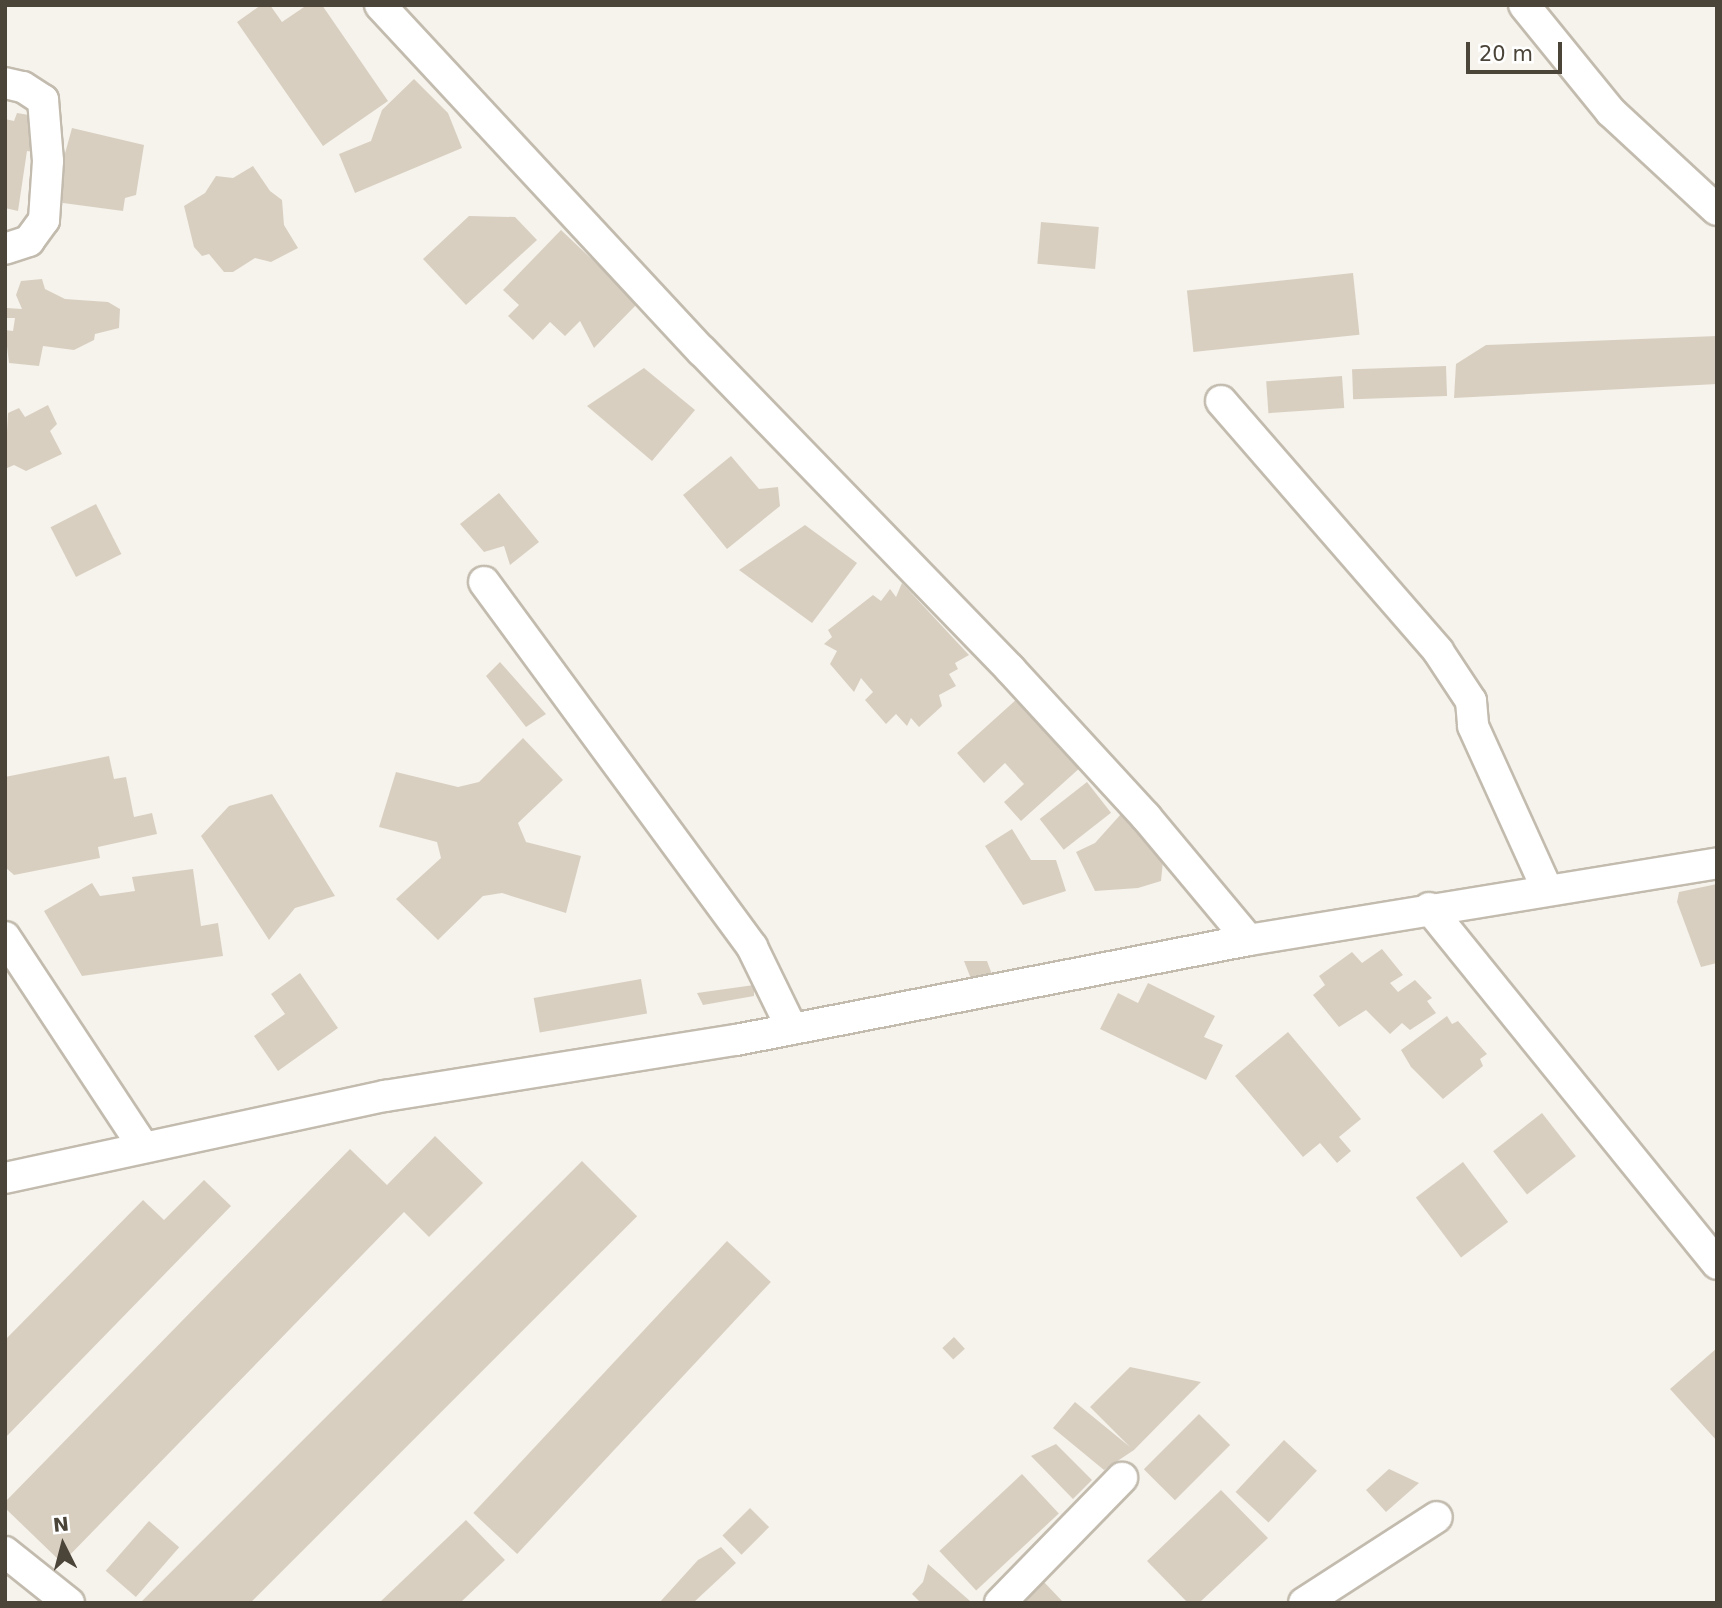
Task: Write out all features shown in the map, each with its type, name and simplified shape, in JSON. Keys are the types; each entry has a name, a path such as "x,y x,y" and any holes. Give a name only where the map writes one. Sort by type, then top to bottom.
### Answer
{"street":[{"path":"380,5 702,351 1010,669 1146,817 1249,940"},
{"path":"1524,5 1611,112 1717,210"},
{"path":"5,83 23,87 43,100 48,161 44,220 29,241 5,249"},
{"path":"1221,401 1452,671 1471,701 1473,726 1547,889"},
{"path":"484,582 752,947 792,1030"},
{"path":"5,1178 143,1146 385,1096 792,1030 1249,940 1429,908 1717,863"},
{"path":"1429,908 1717,1265"},
{"path":"5,937 143,1146"},
{"path":"1000,1603 1122,1478"},
{"path":"1304,1603 1437,1517"},
{"path":"5,1552 69,1603"}],"building":[{"path":"261,5 270,5 282,22 307,5 322,5 388,101 323,146 237,22"},
{"path":"414,79 448,113 462,148 355,193 339,154 371,141 382,110"},
{"path":"17,113 35,116 33,152 27,151 18,211 5,208 5,119 14,121"},
{"path":"72,128 144,145 136,195 125,198 123,211 63,203 62,187 56,186"},
{"path":"253,166 270,191 282,200 284,225 298,248 271,262 255,258 233,272 224,272 209,254 202,256 194,247 184,206 205,193 216,176 233,178"},
{"path":"469,216 515,217 537,240 466,305 423,259"},
{"path":"1041,222 1099,227 1095,269 1037,264"},
{"path":"561,230 638,303 594,348 580,321 565,336 550,322 533,340 508,316 519,305 503,290"},
{"path":"1353,273 1359,335 1193,352 1187,290"},
{"path":"42,279 45,289 65,299 108,302 120,309 119,328 95,334 94,340 74,350 43,346 39,366 9,363 5,330 13,331 15,318 5,318 7,308 22,309 16,295 21,281"},
{"path":"1717,336 1717,384 1454,398 1456,364 1486,345"},
{"path":"1446,366 1447,396 1353,399 1352,369"},
{"path":"644,368 695,410 652,461 587,406"},
{"path":"1342,376 1344,408 1268,413 1266,381"},
{"path":"48,405 57,424 50,431 62,454 26,471 14,465 5,469 8,413 19,408 25,417"},
{"path":"731,456 759,489 778,487 780,506 727,549 683,495"},
{"path":"499,493 539,542 510,565 504,546 484,552 460,524"},
{"path":"96,504 121,554 76,577 51,527"},
{"path":"805,525 857,563 812,623 739,570"},
{"path":"902,583 969,655 955,663 958,669 949,674 956,686 939,695 942,706 919,727 911,718 907,726 896,714 886,724 865,700 873,692 861,678 854,692 830,664 837,651 824,644 832,637 828,630 873,595 881,601 890,589 896,597"},
{"path":"500,662 546,714 526,727 486,676"},
{"path":"1019,697 1082,766 1021,821 1004,802 1024,784 1005,763 984,783 957,753"},
{"path":"523,738 563,780 518,823 526,842 581,856 566,913 502,893 483,896 438,940 396,899 441,858 437,842 379,827 396,772 458,787 479,782"},
{"path":"109,756 114,779 126,777 134,817 152,813 157,834 98,847 100,858 14,875 5,867 5,777"},
{"path":"1087,782 1111,813 1064,850 1040,819"},
{"path":"272,794 335,896 295,908 269,940 201,836 229,806"},
{"path":"1121,814 1164,851 1161,881 1138,888 1095,891 1076,852 1095,843"},
{"path":"1012,829 1031,860 1056,860 1066,891 1023,905 985,846"},
{"path":"193,869 201,926 218,923 223,956 82,976 44,911 92,883 100,896 135,891 132,877"},
{"path":"1717,884 1717,963 1701,967 1677,902 1679,892"},
{"path":"1382,949 1403,975 1390,983 1398,992 1415,980 1432,998 1427,1001 1436,1013 1410,1030 1402,1023 1390,1034 1366,1010 1339,1027 1313,995 1325,985 1319,976 1352,952 1362,963"},
{"path":"964,961 987,961 993,977 973,984"},
{"path":"300,973 338,1028 278,1071 254,1036 285,1014 271,994"},
{"path":"641,979 647,1013 540,1032 534,998"},
{"path":"1148,983 1215,1016 1204,1037 1223,1045 1206,1080 1100,1029 1118,993 1138,1003"},
{"path":"754,985 754,996 703,1005 697,993"},
{"path":"1447,1016 1452,1024 1458,1021 1487,1054 1480,1059 1483,1066 1443,1099 1411,1067 1401,1050"},
{"path":"1288,1032 1361,1119 1339,1137 1351,1151 1337,1163 1320,1143 1303,1157 1235,1076"},
{"path":"1542,1113 1576,1156 1527,1195 1493,1151"},
{"path":"435,1136 483,1183 429,1237 404,1212 62,1563 5,1508 5,1502 350,1149 387,1185"},
{"path":"582,1161 637,1216 250,1603 140,1603"},
{"path":"1463,1162 1508,1222 1461,1257 1416,1198"},
{"path":"204,1180 231,1206 5,1438 5,1340 143,1200 164,1220"},
{"path":"727,1241 771,1282 517,1554 473,1513"},
{"path":"954,1337 965,1349 953,1360 942,1348"},
{"path":"1717,1348 1717,1441 1670,1389"},
{"path":"1130,1367 1201,1382 1134,1450 1104,1470 1053,1428 1075,1402 1130,1447 1090,1407"},
{"path":"1199,1414 1230,1445 1175,1500 1144,1469"},
{"path":"1284,1440 1317,1471 1268,1523 1236,1492"},
{"path":"1056,1444 1092,1480 1073,1499 1031,1456"},
{"path":"1389,1469 1419,1483 1386,1512 1366,1490"},
{"path":"1022,1474 1059,1513 976,1591 939,1551"},
{"path":"1221,1490 1268,1538 1199,1603 1188,1603 1147,1561"},
{"path":"750,1508 769,1527 742,1555 722,1536"},
{"path":"466,1520 505,1560 460,1603 379,1603"},
{"path":"149,1521 179,1547 136,1597 106,1571"},
{"path":"721,1547 736,1563 693,1603 659,1603 698,1560"},
{"path":"928,1564 970,1601 921,1603 912,1594 923,1582"},
{"path":"1043,1581 1064,1603 1020,1603"}]}
